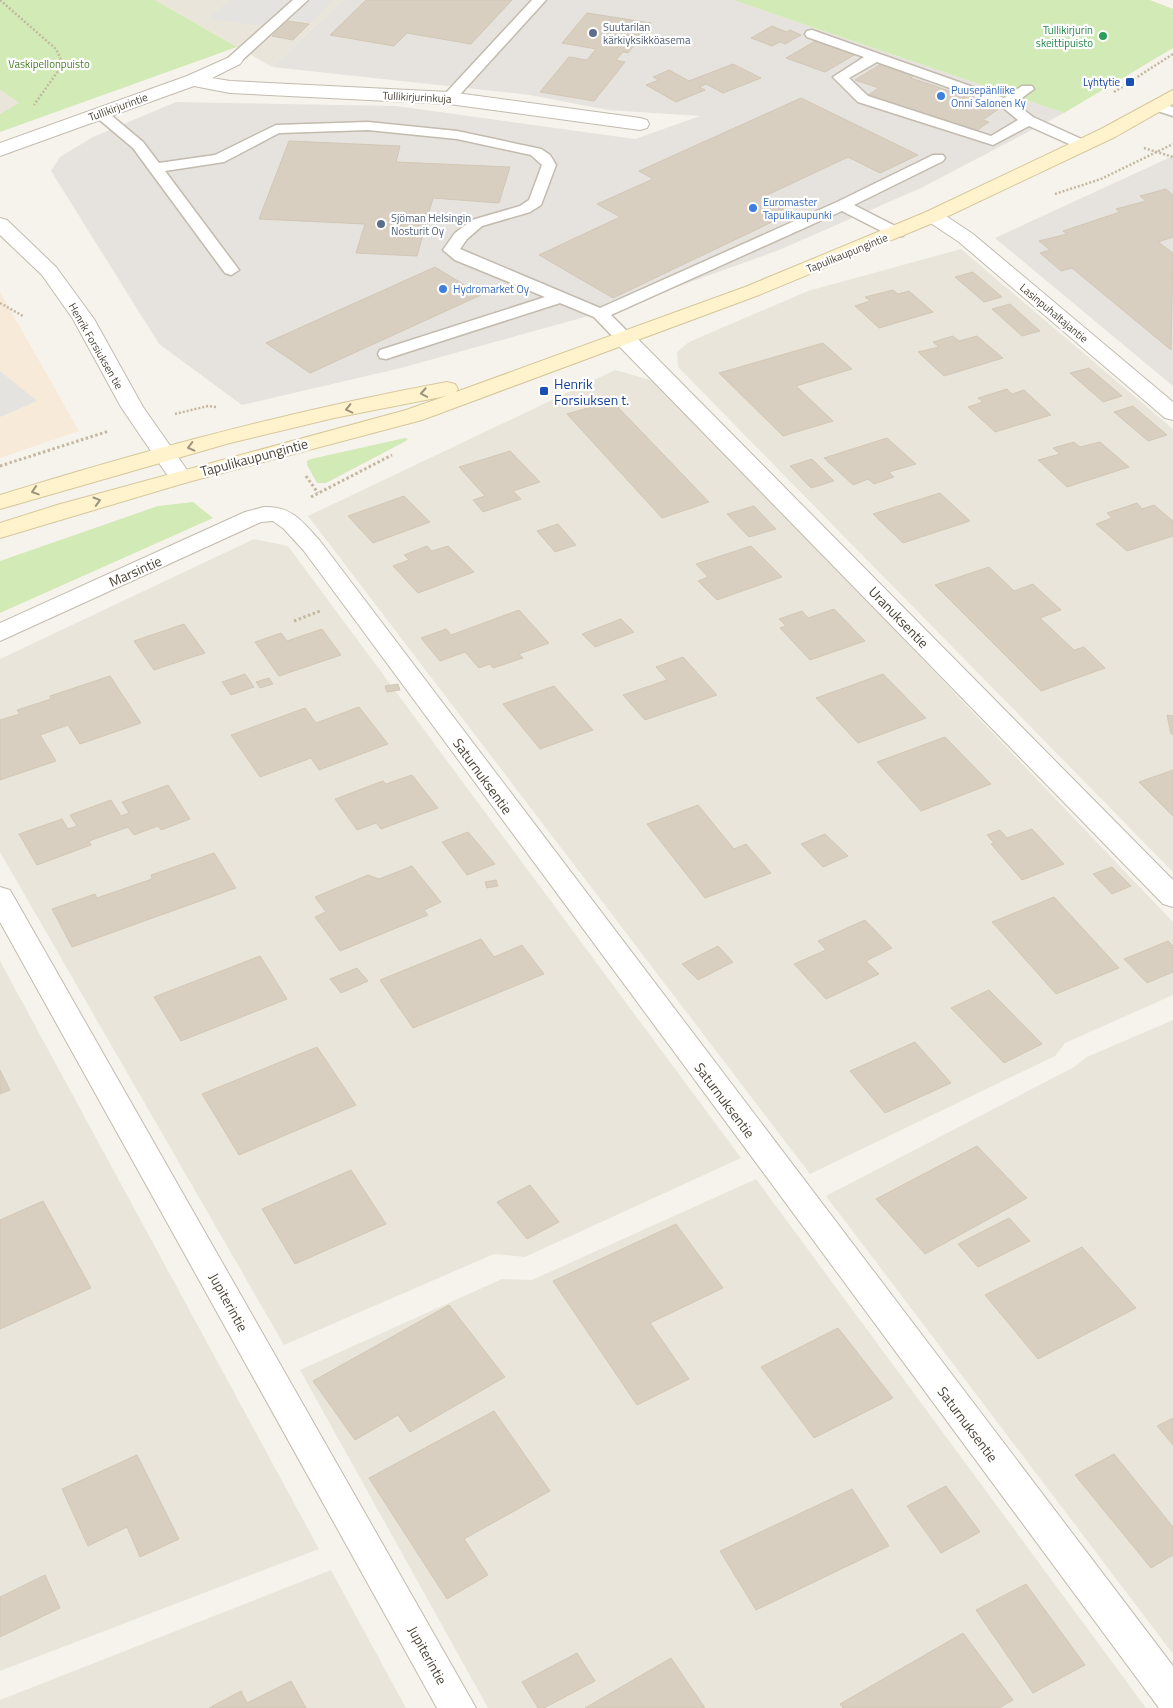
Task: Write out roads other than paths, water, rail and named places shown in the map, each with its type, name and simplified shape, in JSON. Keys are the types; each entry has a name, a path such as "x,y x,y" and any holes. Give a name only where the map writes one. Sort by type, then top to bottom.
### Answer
{"main road":[{"name":"Tapulikaupungintie","path":"0,531 180,477 414,415 507,379 752,291 897,233 1164,109 1173,96"},
{"name":"Tapulikaupungintie","path":"0,502 165,453 396,398 507,379"}],"street":[{"name":"Tullikirjurintie","path":"0,150 193,80 234,60"},
{"name":"Tullikirjurinkuja","path":"193,80 230,87 449,98 640,124"},
{"name":"Lasinpuhaltajantie","path":"933,216 966,238 1173,413"},
{"name":"Henrik Forsiuksen tie","path":"0,224 49,271 83,320 132,407 180,477"},
{"name":"Uranuksentie","path":"624,338 1173,897"},
{"name":"Marsintie","path":"0,633 155,561 271,512"},
{"name":"Saturnuksentie","path":"271,512 284,517 312,546 1173,1696"},
{"name":"Jupiterintie","path":"0,897 457,1708"}],"lane":[{"path":"234,60 301,0"},
{"path":"449,98 539,0"},
{"path":"812,34 1006,103 1028,120 1083,145"},
{"path":"856,50 874,39"},
{"path":"876,56 840,77 863,99 993,141 1028,120"},
{"path":"1006,103 1027,89"},
{"path":"100,113 138,145 231,270"},
{"path":"155,168 219,159 276,129 368,126 457,135 536,152 545,158 549,166 536,202 525,209 477,223 461,236 451,250 461,257 600,314 624,338"},
{"path":"600,314 842,205 938,158"},
{"path":"842,205 897,233"},
{"path":"386,354 560,298"}],"place":[{"name":"Suutarilan kärkiyksikköasema","path":"593,33"},
{"name":"Tullikirjurin skeittipuisto","path":"1103,36"},
{"name":"Lyhtytie","path":"1130,82"},
{"name":"Puusepänliike Onni Salonen Ky","path":"941,96"},
{"name":"Euromaster Tapulikaupunki","path":"753,208"},
{"name":"Sjöman Helsingin Nosturit Oy","path":"381,224"},
{"name":"Hydromarket Oy","path":"443,289"},
{"name":"Henrik Forsiuksen t.","path":"544,391"}],"park label":[{"name":"Vaskipellonpuisto","path":"49,64"}]}
